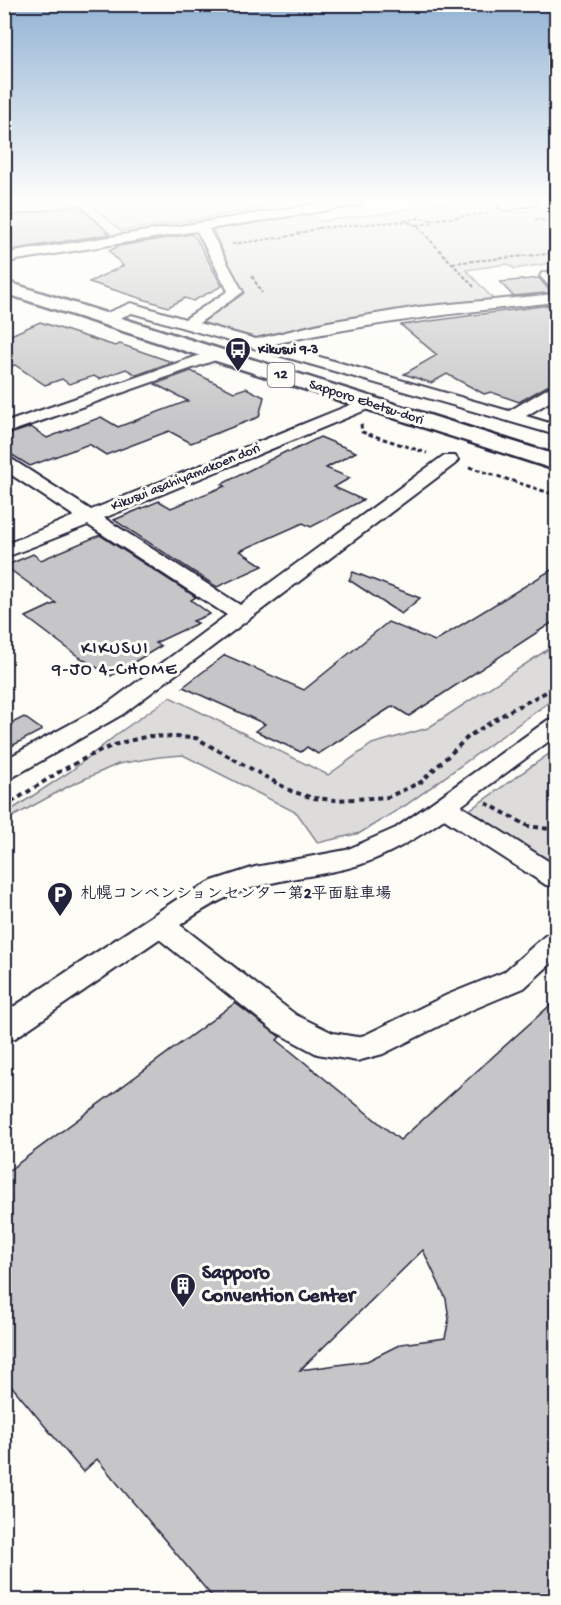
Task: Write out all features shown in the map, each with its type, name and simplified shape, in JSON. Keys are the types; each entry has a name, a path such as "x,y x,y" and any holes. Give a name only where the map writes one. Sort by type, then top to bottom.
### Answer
{"highway":[{"name":"Sapporo Ebetsu-dori","path":"4,288 556,463"}],"street":[{"path":"187,324 236,292 228,276"},
{"path":"255,344 339,325 418,312 556,298"},
{"path":"104,319 130,308 556,430"},
{"path":"4,429 218,354"},
{"path":"513,416 556,390"},
{"name":"Kikusui asahiyamakoen dori","path":"4,534 81,511 357,400"},
{"path":"4,771 115,709 449,460"},
{"path":"4,462 242,616"},
{"name":"Kikusui asahiyamakoen dori","path":"4,552 81,511"},
{"path":"4,1029 189,904 222,888 255,878 350,858 405,834 556,725"},
{"path":"444,807 556,878"},
{"path":"160,924 285,1023 328,1046 357,1049 372,1045 458,1003 514,980 556,943"}],"path":[{"path":"464,276 490,305"},
{"path":"4,807 59,772 97,753 120,742 149,736 196,738 291,791 313,798 335,800 388,797 421,782 469,736 509,711 556,687"},
{"path":"482,800 518,823 538,830 556,830"}],"shaded area":[{"path":"234,276 471,276 493,299 434,305 255,340 197,322 242,294"},
{"path":"556,644 556,697 406,805 360,833 318,843 297,813 183,755 118,764 69,786 5,821 5,814 71,771 120,732 170,697 328,775 372,744 428,728"},
{"path":"556,749 556,866 468,811"}],"building":[{"path":"102,276 217,276 222,286 193,301 185,298 168,307 89,282"},
{"path":"539,278 549,290 556,292 513,296 500,282"},
{"path":"556,304 556,384 549,385 519,402 491,392 484,394 447,374 431,383 404,374 437,355 401,325"},
{"path":"40,322 115,346 120,344 172,362 137,375 126,369 99,379 94,376 69,384 62,379 45,385 15,365 4,368 4,338"},
{"path":"191,371 234,392 246,388 264,397 259,417 191,443 169,431 106,455 89,444 30,466 4,450 4,436 31,427 47,438 101,417 118,427 188,401 155,384"},
{"path":"320,437 356,452 326,468 350,478 334,487 363,500 311,527 303,523 240,551 263,566 217,587 114,520 159,501 171,508 225,486 222,484"},
{"path":"100,535 196,597 191,600 210,614 193,621 198,623 155,643 161,646 111,676 79,657 26,617 56,603 5,566 33,554 41,560"},
{"path":"556,567 556,620 409,716 393,706 318,754 307,747 301,752 266,736 256,731 265,724 183,687 225,655 304,690 388,622 435,641"},
{"path":"353,572 420,598 401,614 349,580"},
{"path":"24,717 42,730 4,750 4,727"},
{"name":"Sapporo Convention Center","path":"556,1000 556,1600 215,1600 97,1459 83,1472 4,1377 4,1174 235,1003 280,1037 277,1040 400,1140","holes":["423,1250 446,1299 449,1319 445,1338 401,1344 367,1361 300,1370"]}],"place":[{"name":"Kikusui 9-3","path":"238,373"},
{"name":"札幌コンベンションセンター第2平面駐車場","path":"60,918"},
{"name":"Sapporo Convention Center","path":"183,1309"}],"district":[{"name":"KIKUSUI 9-JO 4-CHOME","path":"115,659"}]}
